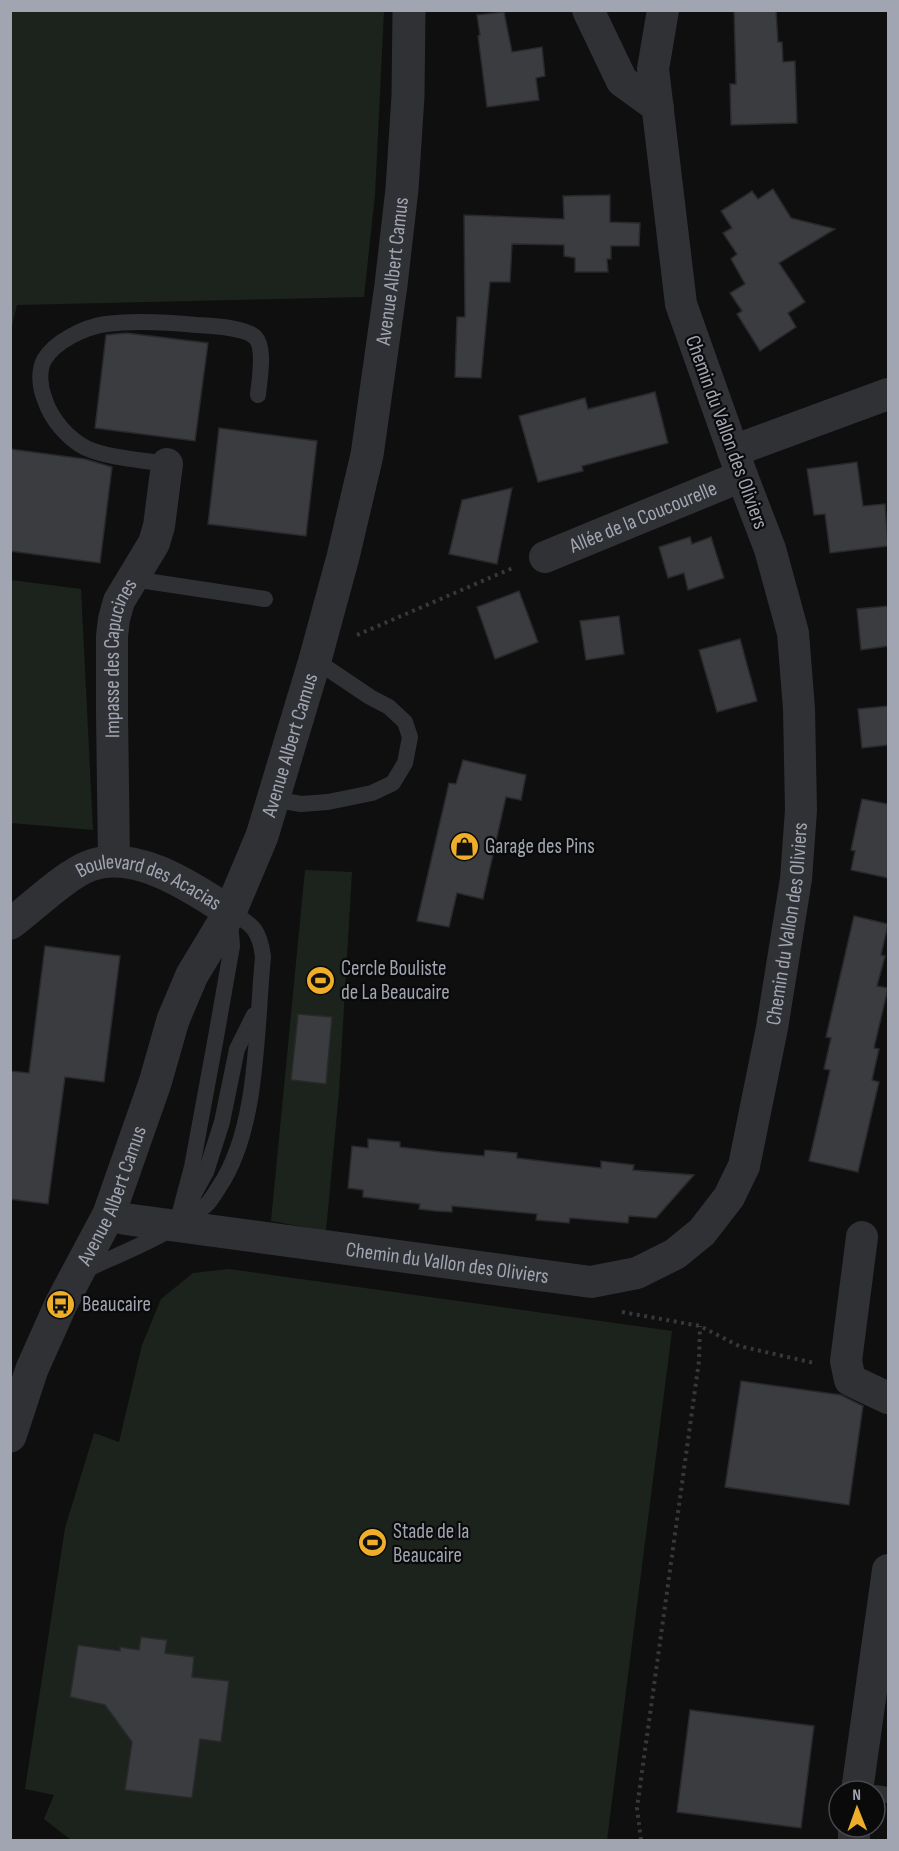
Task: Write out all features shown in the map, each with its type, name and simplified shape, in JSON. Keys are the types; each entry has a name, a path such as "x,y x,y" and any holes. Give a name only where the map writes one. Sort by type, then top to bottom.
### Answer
{"street":[{"name":"Avenue Albert Camus","path":"10,1436 32,1369 61,1304 109,1214 155,1083 173,1020 192,975 230,912 327,668 343,557 368,443 391,285 402,189 408,96 409,10"},
{"path":"588,10 622,81 658,106"},
{"name":"Chemin du Vallon des Oliviers","path":"109,1214 124,1219 176,1227 591,1282 637,1273 675,1254 702,1232 729,1197 744,1166 772,1028 796,879 801,810 799,709 793,633 770,549 681,304 654,69 663,10"},
{"name":"Allée de la Coucourelle","path":"545,557 737,463 888,394"},
{"name":"Impasse des Capucines","path":"114,861 112,636 119,601 154,543 159,526 166,464"},
{"name":"Boulevard des Acacias","path":"10,924 77,873 91,866 114,861 160,871 230,912"},
{"path":"862,1237 846,1361 850,1380 888,1398"},
{"path":"859,1779 888,1570"}],"lane":[{"path":"166,464 98,452 84,447 70,437 57,423 47,407 42,392 41,369 44,360 57,346 86,330 103,324 130,322 210,326 246,331 256,338 261,352 258,395"},
{"path":"133,579 265,599"},
{"path":"273,799 301,804 328,802 372,793 393,783 405,763 410,737 405,722 389,707 327,668"},
{"path":"176,1227 192,1167 232,946 230,912"},
{"path":"78,1273 176,1227 208,1204 230,1171 244,1127 252,1083 263,957 261,938 249,922 230,912"}],"path":[{"path":"327,668 354,637 364,631 545,557"},
{"path":"641,1840 637,1808 699,1361 700,1326"}],"shaded area":[{"path":"11,10 384,11 375,195 364,297 17,305 11,330"},
{"path":"11,580 81,589 93,830 11,823"},
{"name":"Cercle Bouliste de La Beaucaire","path":"305,870 352,872 339,1092 326,1231 271,1221"},
{"name":"Stade de la Beaucaire","path":"229,1269 672,1331 607,1840 71,1840 44,1819 54,1795 25,1789 65,1528 94,1433 119,1442 142,1345 161,1299 193,1273"}],"building":[{"path":"734,10 776,10 778,42 782,42 783,62 795,61 797,123 731,125 730,84 736,84"},
{"path":"504,12 512,52 542,47 545,76 536,78 539,100 487,107 477,15"},
{"path":"773,189 791,218 835,229 779,263 805,302 788,313 796,327 760,351 737,314 742,311 730,293 745,284 731,259 737,254 723,233 732,228 721,211 752,191 758,199"},
{"path":"610,195 610,222 640,223 639,246 611,246 611,259 607,259 608,272 575,272 575,258 564,256 564,245 512,244 510,282 490,282 481,378 455,377 457,317 465,317 464,215 564,219 563,196"},
{"path":"126,333 208,343 195,441 95,428 106,335"},
{"path":"655,392 668,443 582,466 583,471 538,482 519,416 585,398 588,409"},
{"path":"219,428 317,441 306,536 208,524"},
{"path":"10,449 85,459 112,467 100,563 10,551"},
{"path":"857,462 863,506 885,504 888,546 830,553 825,514 814,515 807,469"},
{"path":"512,488 497,564 449,554 462,500"},
{"path":"690,537 692,544 711,537 724,578 688,590 684,573 668,578 659,547"},
{"path":"519,591 538,642 495,659 477,607"},
{"path":"888,606 888,646 861,650 857,609"},
{"path":"619,616 624,654 586,660 580,621"},
{"path":"740,639 757,701 717,712 699,650"},
{"path":"888,706 888,745 862,748 858,709"},
{"name":"Garage des Pins","path":"463,760 526,775 521,800 506,797 483,899 457,893 449,927 417,921 449,783 456,784"},
{"path":"862,799 888,804 888,878 851,870 855,851 851,850"},
{"path":"854,916 888,924 881,955 885,956 877,986 888,988 874,1048 879,1049 872,1080 879,1082 858,1172 809,1161 830,1070 824,1069 831,1038 826,1037"},
{"path":"45,946 120,956 104,1082 65,1077 48,1204 10,1199 10,1071 29,1073"},
{"path":"298,1014 332,1017 326,1084 291,1080"},
{"path":"368,1139 400,1142 400,1147 441,1152 484,1156 485,1150 517,1153 517,1158 558,1163 601,1168 601,1161 634,1165 633,1170 694,1175 656,1218 629,1216 628,1223 570,1218 569,1223 536,1220 537,1214 452,1206 452,1212 435,1211 419,1209 420,1204 363,1197 363,1190 348,1188 352,1146 368,1148"},
{"path":"741,1381 841,1395 863,1406 849,1505 725,1487"},
{"path":"141,1637 167,1640 165,1653 194,1657 192,1677 229,1681 221,1742 200,1739 192,1798 125,1790 132,1742 105,1705 70,1697 78,1645 120,1651 120,1647 139,1650"},
{"path":"690,1710 814,1726 801,1828 677,1812"}],"place":[{"name":"Garage des Pins","path":"464,846"},
{"name":"Cercle Bouliste de La Beaucaire","path":"320,980"},
{"name":"Beaucaire","path":"61,1304"},
{"name":"Stade de la Beaucaire","path":"372,1543"}]}
